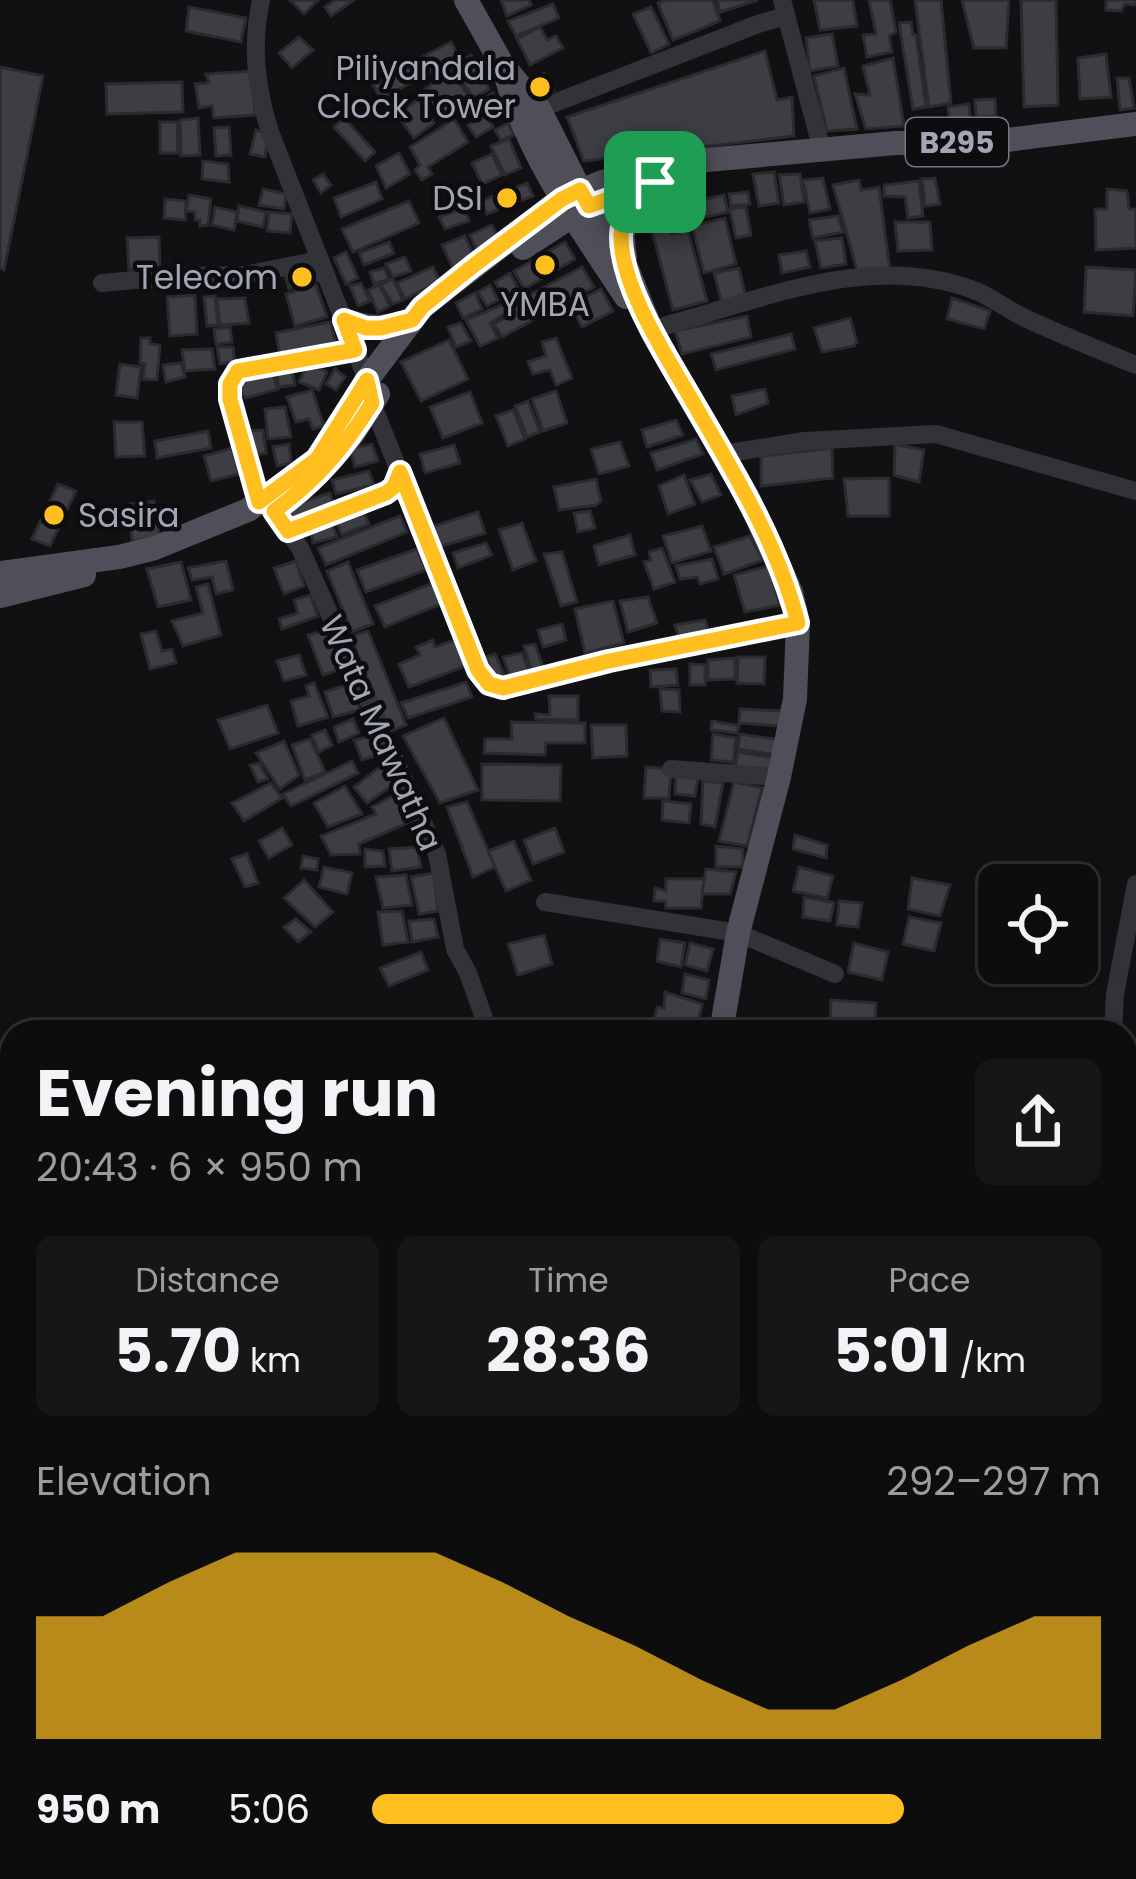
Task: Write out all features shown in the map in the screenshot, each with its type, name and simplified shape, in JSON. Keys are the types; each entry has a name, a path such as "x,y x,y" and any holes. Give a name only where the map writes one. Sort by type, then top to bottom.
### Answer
{"main road":[{"path":"466,0 502,64 539,109 576,202 630,303 650,327"},
{"path":"502,64 517,116 627,269"},
{"name":"B295","path":"576,202 673,163 896,143 998,141 1136,124"},
{"name":"B295","path":"576,202 777,153"},
{"path":"655,182 633,201 624,217 621,236 627,269 650,327 746,496 790,592 798,623 795,698 738,933 723,1020"},
{"path":"370,392 422,307 576,202"},
{"path":"0,596 170,559 274,515 427,323 576,202"},
{"path":"344,320 381,328 412,320"},
{"path":"0,573 155,548 248,511 274,515"}],"street":[{"path":"261,0 254,56 259,98 400,472 478,670 489,684 503,688 798,623"},
{"path":"539,109 758,24 783,8 822,150"},
{"path":"102,283 244,275 320,260"},
{"path":"650,327 820,282 916,277 978,292 1058,334 1136,365"},
{"name":"Wata Mawatha","path":"355,350 238,371 230,384 230,399 274,515 300,548 437,854 455,949 485,1020"},
{"path":"722,454 804,441 936,434 1136,491"},
{"path":"274,515 386,493 400,472"},
{"path":"671,769 778,777"},
{"path":"1114,1020 1136,884"},
{"path":"544,902 738,933 835,974"}],"building":[{"path":"290,0 318,0 304,14"},
{"path":"335,0 354,0 331,16 325,7"},
{"path":"501,0 529,0 531,5 507,16"},
{"path":"713,0 720,21 673,40 658,3"},
{"path":"717,0 758,0 720,12"},
{"path":"814,0 853,0 857,26 820,30"},
{"path":"869,0 890,0 896,32 889,36 892,52 867,57 863,35 876,34"},
{"path":"915,0 941,0 951,103 929,107"},
{"path":"962,0 1009,0 1006,48 974,48"},
{"path":"1021,0 1056,0 1058,105 1024,107"},
{"path":"1106,0 1136,0 1136,5 1106,10"},
{"path":"553,4 559,18 516,36 508,21"},
{"path":"189,7 246,18 241,42 186,31"},
{"path":"651,7 669,44 651,53 633,14"},
{"path":"911,22 926,107 913,109 899,23"},
{"path":"540,27 547,40 556,36 563,48 530,65 517,39"},
{"path":"832,34 838,66 810,71 806,38"},
{"path":"299,37 313,50 292,68 279,53"},
{"path":"451,42 459,57 381,99 372,83"},
{"path":"765,51 777,100 792,97 794,136 584,161 567,117"},
{"path":"1106,54 1111,97 1080,99 1078,58"},
{"path":"471,55 489,89 474,98 452,67"},
{"path":"893,58 904,126 866,129 855,94 870,95 863,66"},
{"path":"0,67 43,76 4,270 0,268"},
{"path":"844,68 857,129 827,131 814,76"},
{"path":"252,71 255,115 214,118 212,106 199,108 195,84 209,83 206,74"},
{"path":"450,71 471,99 440,120 421,92"},
{"name":"Piliyandala Clock Tower","path":"544,73 554,91 536,102 525,83"},
{"path":"1117,78 1129,78 1134,108 1120,110"},
{"path":"182,82 183,112 107,114 106,84"},
{"path":"493,93 499,105 478,116 472,105"},
{"path":"418,99 434,123 414,138 397,115"},
{"path":"995,99 996,116 976,117 975,100"},
{"path":"969,104 971,123 950,126 948,107"},
{"path":"486,116 493,127 476,137 468,125"},
{"path":"198,118 200,155 181,156 180,120"},
{"path":"344,118 375,152 365,161 334,127"},
{"path":"454,119 468,142 428,167 432,174 422,180 410,147"},
{"path":"160,122 177,122 178,153 160,153"},
{"path":"508,123 514,135 501,140 495,130"},
{"path":"229,127 231,155 216,156 214,128"},
{"path":"256,130 269,134 265,157 250,154"},
{"path":"509,139 521,168 505,175 491,146"},
{"path":"399,153 410,174 386,188 376,166"},
{"path":"492,154 502,175 482,184 472,163"},
{"path":"203,161 228,164 229,182 202,179"},
{"path":"774,172 779,203 759,206 753,174"},
{"path":"323,174 331,185 321,193 313,180"},
{"path":"800,174 804,202 784,205 779,175"},
{"path":"823,178 830,209 810,213 803,180"},
{"path":"935,178 940,204 925,206 922,179"},
{"path":"859,180 861,190 879,187 890,271 857,270 833,185"},
{"path":"919,181 923,216 908,218 905,197 884,196 884,185"},
{"path":"376,182 382,199 341,217 334,198"},
{"name":"DSI","path":"527,183 533,196 487,214 481,201"},
{"path":"477,184 482,192 454,207 448,198"},
{"path":"263,189 286,194 284,209 259,205"},
{"path":"1107,189 1127,191 1129,209 1136,209 1136,248 1096,250 1095,209 1107,209"},
{"path":"748,192 750,204 731,206 729,194"},
{"path":"189,195 211,199 208,225 200,226 195,212 186,211"},
{"path":"724,195 728,212 677,224 672,206"},
{"path":"165,199 186,201 185,220 164,218"},
{"path":"409,201 419,223 353,252 342,229"},
{"path":"239,206 266,212 263,227 237,221"},
{"path":"215,207 237,212 234,230 212,225"},
{"path":"746,207 751,235 736,238 730,209"},
{"path":"464,208 469,221 445,229 439,217"},
{"path":"269,212 292,214 290,233 267,231"},
{"path":"666,212 671,234 688,230 707,301 673,310 648,216"},
{"path":"838,216 843,232 813,238 809,220"},
{"path":"725,218 736,264 704,273 692,226"},
{"path":"895,222 930,222 932,250 898,251"},
{"path":"492,225 501,242 478,254 470,235"},
{"path":"465,236 475,258 453,268 442,245"},
{"path":"159,237 160,267 129,270 127,238"},
{"path":"842,238 846,264 821,268 815,241"},
{"path":"389,242 394,253 364,265 359,253"},
{"name":"YMBA","path":"565,242 575,259 524,289 514,271"},
{"path":"806,251 810,267 782,273 779,255"},
{"path":"346,252 358,278 346,284 334,258"},
{"path":"405,257 411,271 393,277 386,264"},
{"name":"Telecom","path":"316,267 320,280 289,289 284,274"},
{"path":"433,267 440,281 405,299 397,283"},
{"path":"582,267 594,287 502,337 494,324 515,313 511,305"},
{"path":"1086,267 1136,270 1133,316 1084,312"},
{"path":"384,268 389,279 374,284 370,272"},
{"path":"739,268 746,298 722,304 714,273"},
{"path":"510,273 520,292 506,301 495,282"},
{"path":"393,279 403,300 393,304 381,285"},
{"path":"361,283 370,301 358,306 350,286"},
{"path":"316,285 327,317 295,326 286,294"},
{"path":"379,285 390,306 378,312 368,290"},
{"path":"490,285 498,300 487,306 478,292"},
{"path":"601,289 613,311 582,327 570,305"},
{"path":"475,293 482,309 463,318 456,303"},
{"path":"195,295 197,334 170,336 167,297"},
{"path":"215,296 218,325 207,326 204,297"},
{"path":"245,298 249,323 220,325 217,299"},
{"path":"952,298 990,311 984,329 947,319"},
{"path":"504,304 508,312 490,323 498,338 480,346 466,320"},
{"path":"747,316 751,337 682,354 675,331"},
{"path":"850,318 854,346 822,352 814,328"},
{"path":"330,322 337,347 280,358 276,333"},
{"path":"461,323 471,341 456,347 448,327"},
{"path":"230,327 232,342 216,344 214,329"},
{"path":"791,334 795,349 716,370 711,354"},
{"path":"141,338 160,345 157,380 143,379"},
{"path":"556,338 572,378 556,385 550,370 533,374 528,362 546,356 542,342"},
{"path":"449,340 468,379 421,401 401,362"},
{"path":"217,347 233,347 235,362 220,364"},
{"path":"212,349 215,369 185,371 182,350"},
{"path":"181,363 185,377 166,382 163,365"},
{"path":"308,363 327,372 319,390 299,382"},
{"path":"120,364 141,367 137,398 116,395"},
{"path":"335,369 345,377 336,390 326,384"},
{"path":"292,371 295,385 279,387 276,373"},
{"path":"273,374 278,389 246,398 234,388 239,378"},
{"path":"765,389 768,403 736,415 732,396"},
{"path":"312,390 324,426 313,429 309,419 296,422 287,397"},
{"path":"556,391 567,423 543,431 532,399"},
{"path":"470,392 482,423 443,438 430,407"},
{"path":"528,401 540,432 527,437 515,406"},
{"path":"285,407 291,437 268,439 265,409"},
{"path":"513,410 525,439 508,446 496,416"},
{"path":"676,420 683,435 647,447 642,430"},
{"path":"114,422 142,422 145,456 116,457"},
{"path":"263,430 266,453 249,456 246,431"},
{"path":"208,431 211,448 157,458 155,441"},
{"path":"696,439 703,454 657,470 651,453"},
{"path":"620,442 629,466 599,474 591,449"},
{"path":"289,444 291,463 277,466 273,447"},
{"path":"372,444 378,461 355,467 350,449"},
{"path":"895,444 924,450 919,482 894,475"},
{"path":"454,445 460,463 425,473 420,454"},
{"path":"232,448 239,474 211,481 204,456"},
{"path":"832,448 833,478 761,486 761,456"},
{"path":"369,471 374,485 336,494 332,480"},
{"path":"711,474 721,495 702,502 690,480"},
{"path":"684,475 695,504 668,514 659,486"},
{"path":"889,478 889,516 848,516 844,479"},
{"path":"596,479 601,501 559,510 554,487"},
{"name":"Sasira","path":"58,484 76,491 50,546 32,539"},
{"path":"330,493 335,510 291,524 287,506"},
{"path":"154,501 160,537 132,541 128,504"},
{"path":"362,509 369,524 342,535 334,518"},
{"path":"590,511 595,528 578,532 574,513"},
{"path":"478,512 485,533 439,547 434,526"},
{"path":"400,516 407,532 326,565 318,548"},
{"path":"331,522 337,537 313,543 310,526"},
{"path":"522,523 536,561 513,570 499,530"},
{"path":"702,526 711,551 672,563 663,536"},
{"path":"630,535 635,555 599,565 594,546"},
{"path":"750,536 763,560 724,574 714,547"},
{"path":"486,543 492,555 458,568 453,553"},
{"path":"662,548 675,582 654,589 644,562 651,560 649,552"},
{"path":"417,549 426,570 366,592 357,570"},
{"path":"562,552 577,602 561,606 544,554"},
{"path":"712,559 718,579 700,584 697,577 680,579 676,566"},
{"path":"226,561 233,590 216,594 212,577 192,580 188,568"},
{"path":"296,561 304,586 284,594 274,568"},
{"path":"181,562 191,600 158,607 147,569"},
{"path":"348,562 373,624 352,632 327,571"},
{"path":"769,566 780,605 745,612 734,575"},
{"path":"433,583 441,604 385,627 375,606"},
{"path":"208,584 221,635 183,646 172,621 203,613 196,587"},
{"path":"310,595 318,616 282,629 279,619 298,613 294,600"},
{"path":"648,597 657,623 628,632 620,601"},
{"path":"613,601 624,643 585,653 575,609"},
{"path":"705,620 709,633 679,640 675,625"},
{"path":"562,624 566,640 543,647 538,630"},
{"path":"327,630 344,668 323,675 308,635"},
{"path":"156,631 162,651 172,649 176,663 150,669 141,634"},
{"path":"368,631 406,725 388,732 351,636"},
{"path":"433,640 435,647 455,640 466,666 409,687 399,664 420,655 416,647"},
{"path":"535,644 543,667 531,670 524,646"},
{"path":"522,653 530,674 511,679 503,657"},
{"path":"495,654 504,674 493,678 486,657"},
{"path":"299,655 306,675 284,681 277,661"},
{"path":"738,657 765,657 764,684 737,683"},
{"path":"735,658 735,679 708,680 708,660"},
{"path":"690,664 705,665 705,685 690,685"},
{"path":"676,669 678,685 651,687 650,670"},
{"path":"466,682 472,697 408,718 401,703"},
{"path":"314,683 328,717 298,726 291,701 309,696 306,686"},
{"path":"349,684 360,710 333,717 325,692"},
{"path":"660,689 679,690 680,712 662,711"},
{"path":"549,696 578,696 578,720 536,719 535,714 550,715"},
{"path":"267,705 278,733 230,749 218,720"},
{"path":"740,709 782,711 780,726 739,723"},
{"path":"444,718 478,790 440,803 403,736"},
{"path":"353,719 359,733 339,742 334,727"},
{"path":"712,721 739,726 737,733 711,730"},
{"path":"511,722 585,723 585,743 546,743 545,755 484,753 485,739 512,739"},
{"path":"591,725 626,725 627,756 593,758"},
{"path":"325,730 332,745 319,752 312,735"},
{"path":"713,734 736,738 733,762 711,760"},
{"path":"740,734 780,740 776,755 738,749"},
{"path":"371,736 378,755 362,760 354,740"},
{"path":"310,739 325,772 305,780 292,745"},
{"path":"284,741 299,775 280,789 256,753"},
{"path":"738,752 774,758 771,770 735,768"},
{"path":"352,761 358,773 291,806 283,794"},
{"path":"259,763 268,779 258,782 250,765"},
{"path":"482,764 561,765 560,801 482,800"},
{"path":"382,765 396,783 367,803 354,787"},
{"path":"646,767 671,769 669,798 644,798"},
{"path":"676,775 698,777 695,796 675,794"},
{"path":"703,781 723,783 715,827 701,824"},
{"path":"734,782 762,788 747,846 719,841"},
{"path":"271,783 282,798 244,821 232,803"},
{"path":"345,786 362,814 328,827 314,803"},
{"path":"400,792 412,821 359,844 360,854 331,855 321,836 376,814 372,807"},
{"path":"663,801 691,804 689,823 662,820"},
{"path":"467,802 495,867 473,877 447,807"},
{"path":"282,828 292,845 269,858 259,841"},
{"path":"555,828 564,852 533,864 524,840"},
{"path":"795,835 827,845 826,858 793,849"},
{"path":"514,841 531,880 506,891 488,851"},
{"path":"716,846 743,849 743,867 716,867"},
{"path":"417,847 421,867 392,871 389,849"},
{"path":"365,849 383,851 385,866 365,867"},
{"path":"247,854 258,883 245,887 232,859"},
{"path":"303,856 318,859 317,870 301,868"},
{"path":"324,867 352,873 347,894 319,887"},
{"path":"799,867 833,876 827,898 793,891"},
{"path":"706,869 736,872 730,894 702,894"},
{"path":"434,873 438,911 419,914 411,877"},
{"path":"406,875 412,905 383,908 376,877"},
{"path":"912,878 950,885 940,916 908,909"},
{"path":"666,879 704,879 701,908 666,908 665,901 654,901 655,888 666,891"},
{"path":"304,880 333,912 315,927 284,898"},
{"path":"804,897 834,903 830,921 803,917"},
{"path":"839,901 862,903 858,927 837,925"},
{"path":"402,911 408,942 383,945 378,912"},
{"path":"909,917 941,923 934,951 903,944"},
{"path":"296,919 311,932 298,942 284,927"},
{"path":"434,919 438,937 412,942 409,921"},
{"path":"544,935 552,964 518,975 508,944"},
{"path":"660,939 685,943 681,967 657,961"},
{"path":"690,943 713,949 707,971 685,965"},
{"path":"854,943 888,952 882,980 848,972"},
{"path":"421,952 428,970 389,986 380,968"},
{"path":"685,974 709,980 706,999 682,993"},
{"path":"665,992 702,1004 699,1020 654,1020 657,1007 664,1008"},
{"path":"831,1000 876,1003 875,1020 830,1020"}],"place":[{"name":"Piliyandala Clock Tower","path":"540,87"},
{"name":"DSI","path":"507,198"},
{"name":"YMBA","path":"545,265"},
{"name":"Telecom","path":"302,277"},
{"name":"Sasira","path":"54,515"}],"route":[{"path":"655,182 633,201 624,217 621,236 627,269 652,332 746,496 790,592 798,623 609,661 539,681 503,688 489,684 478,670 400,472 386,493 288,531 274,511 316,479 353,434 372,403 367,380 317,459 259,502 243,452 230,384 238,371 260,365 355,350 344,320 381,328 412,320 473,266 580,190 589,206 655,182"}]}
